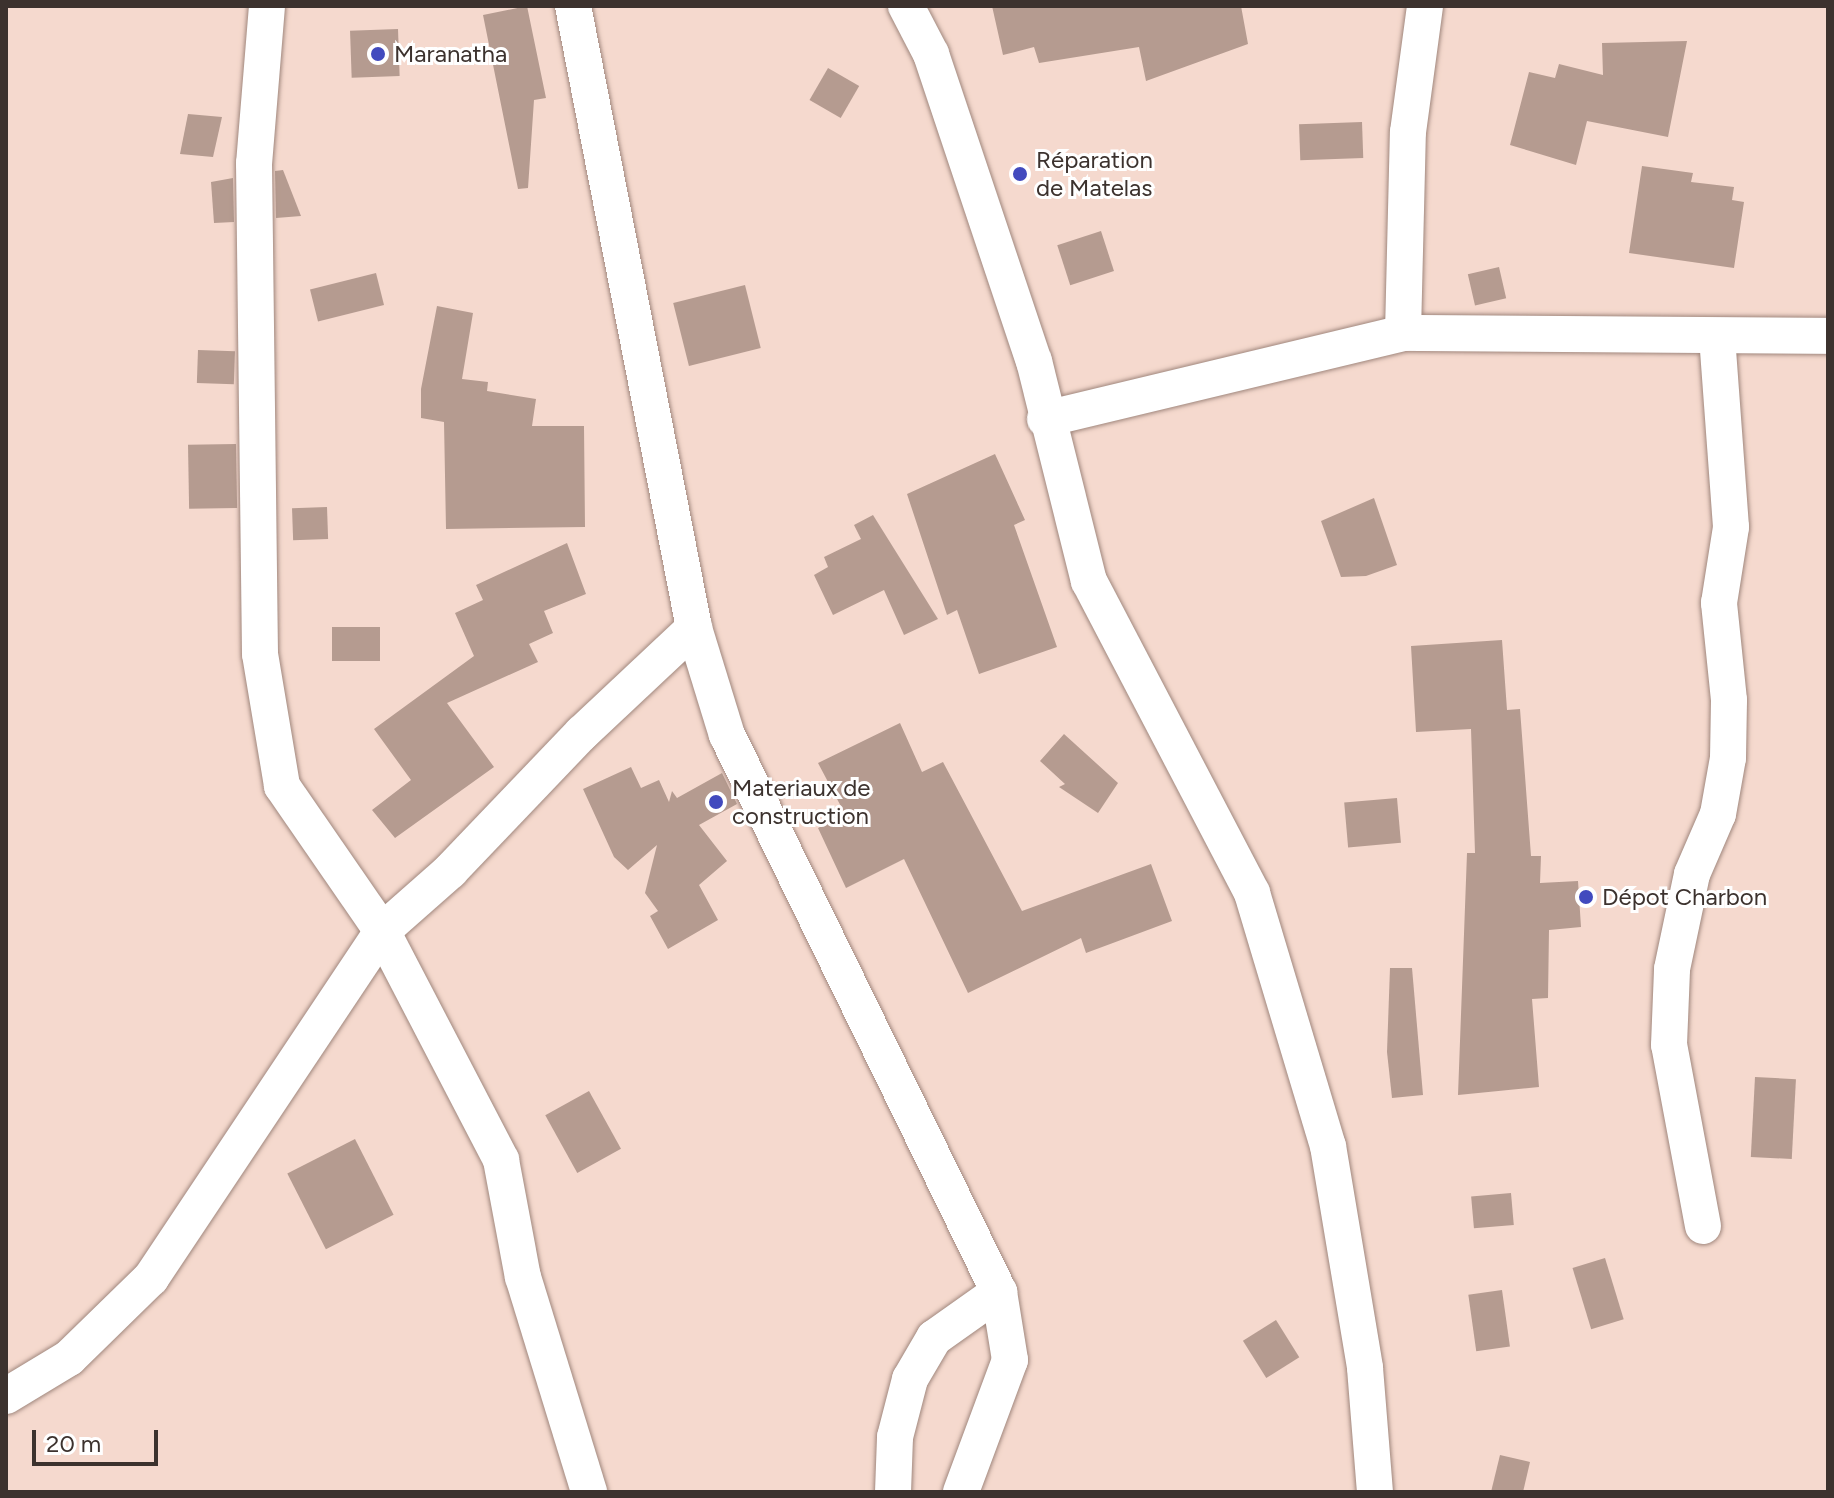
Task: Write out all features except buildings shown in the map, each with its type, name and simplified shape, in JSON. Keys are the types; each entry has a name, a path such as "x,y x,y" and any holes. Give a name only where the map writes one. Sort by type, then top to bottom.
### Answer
{"street":[{"path":"267,6 254,163 260,654 282,786 382,931 501,1160 523,1277 589,1492"},
{"path":"573,6 694,628 727,735 999,1292 1010,1360 961,1492"},
{"path":"906,6 931,54 1025,332 1089,581 1252,893 1328,1146 1365,1368 1375,1492"},
{"path":"1403,333 1408,132 1425,6"},
{"path":"1045,419 1403,333 1828,336"},
{"path":"1703,1226 1669,1045 1672,969 1692,874 1718,814 1728,758 1729,700 1719,603 1731,527 1717,337"},
{"path":"6,1396 69,1358 151,1278 382,931 450,871 582,733 694,628"},
{"path":"893,1492 895,1437 910,1379 934,1338 999,1292"}],"place":[{"name":"Maranatha","path":"378,54"},
{"name":"Réparation de Matelas","path":"1020,174"},
{"name":"Materiaux de construction","path":"716,802"},
{"name":"Dépot Charbon","path":"1586,897"}]}
